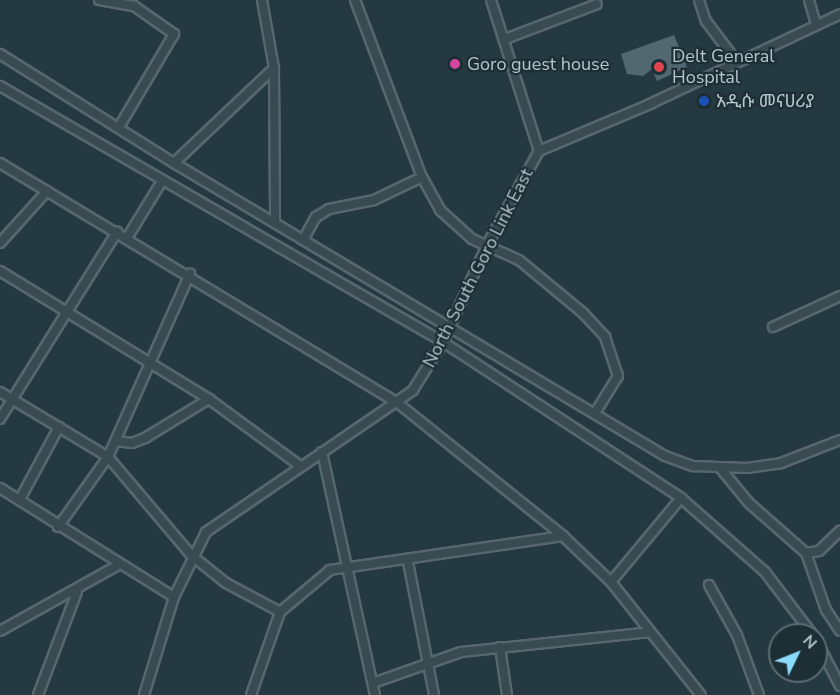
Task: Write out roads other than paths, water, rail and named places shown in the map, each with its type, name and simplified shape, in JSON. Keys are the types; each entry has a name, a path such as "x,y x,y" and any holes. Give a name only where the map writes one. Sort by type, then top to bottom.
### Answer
{"street":[{"path":"99,0 134,6 171,28 174,34 119,127"},
{"path":"262,0 274,68 275,223"},
{"path":"355,0 422,177 454,225 472,239 488,243 519,260 602,332 618,376 595,413"},
{"path":"491,0 539,151"},
{"path":"699,0 706,21 737,62"},
{"path":"809,0 816,25"},
{"path":"505,39 597,4"},
{"name":"North South Goro Link East","path":"144,695 174,597 191,555 206,532 300,465 399,404 424,376 443,342 488,243 539,151 840,14"},
{"path":"0,54 174,163 665,456 721,469 772,465 840,440"},
{"path":"174,163 274,68"},
{"path":"0,86 443,342 681,498 765,572 804,623"},
{"path":"0,162 190,274 399,404 563,536 611,582 701,695"},
{"path":"303,240 316,217 329,209 374,200 422,177"},
{"path":"127,238 162,181"},
{"path":"0,243 47,190"},
{"path":"0,419 117,232"},
{"path":"0,272 209,399 300,465"},
{"path":"58,527 108,457 148,362 190,274"},
{"path":"773,327 840,296"},
{"path":"0,392 108,457 191,555 226,583 280,612"},
{"path":"116,441 132,443 145,438 209,399"},
{"path":"20,499 59,428"},
{"path":"322,452 349,565 375,695"},
{"path":"721,469 749,503 806,553 826,610 840,631"},
{"path":"0,488 118,565 174,597"},
{"path":"611,582 681,498"},
{"path":"806,553 819,551 840,531"},
{"path":"251,695 280,612 330,570 349,565 408,562 563,536"},
{"path":"408,562 434,695"},
{"path":"0,631 76,592 118,565"},
{"path":"709,585 736,635 759,695"},
{"path":"38,695 76,592"},
{"path":"373,683 426,662 500,647 651,632"},
{"path":"500,647 507,695"},
{"path":"828,663 840,686"}],"place":[{"name":"Goro guest house","path":"455,64"},
{"name":"Delt General Hospital","path":"659,67"},
{"name":"አዲሱ መናሀሪያ","path":"704,101"}]}
